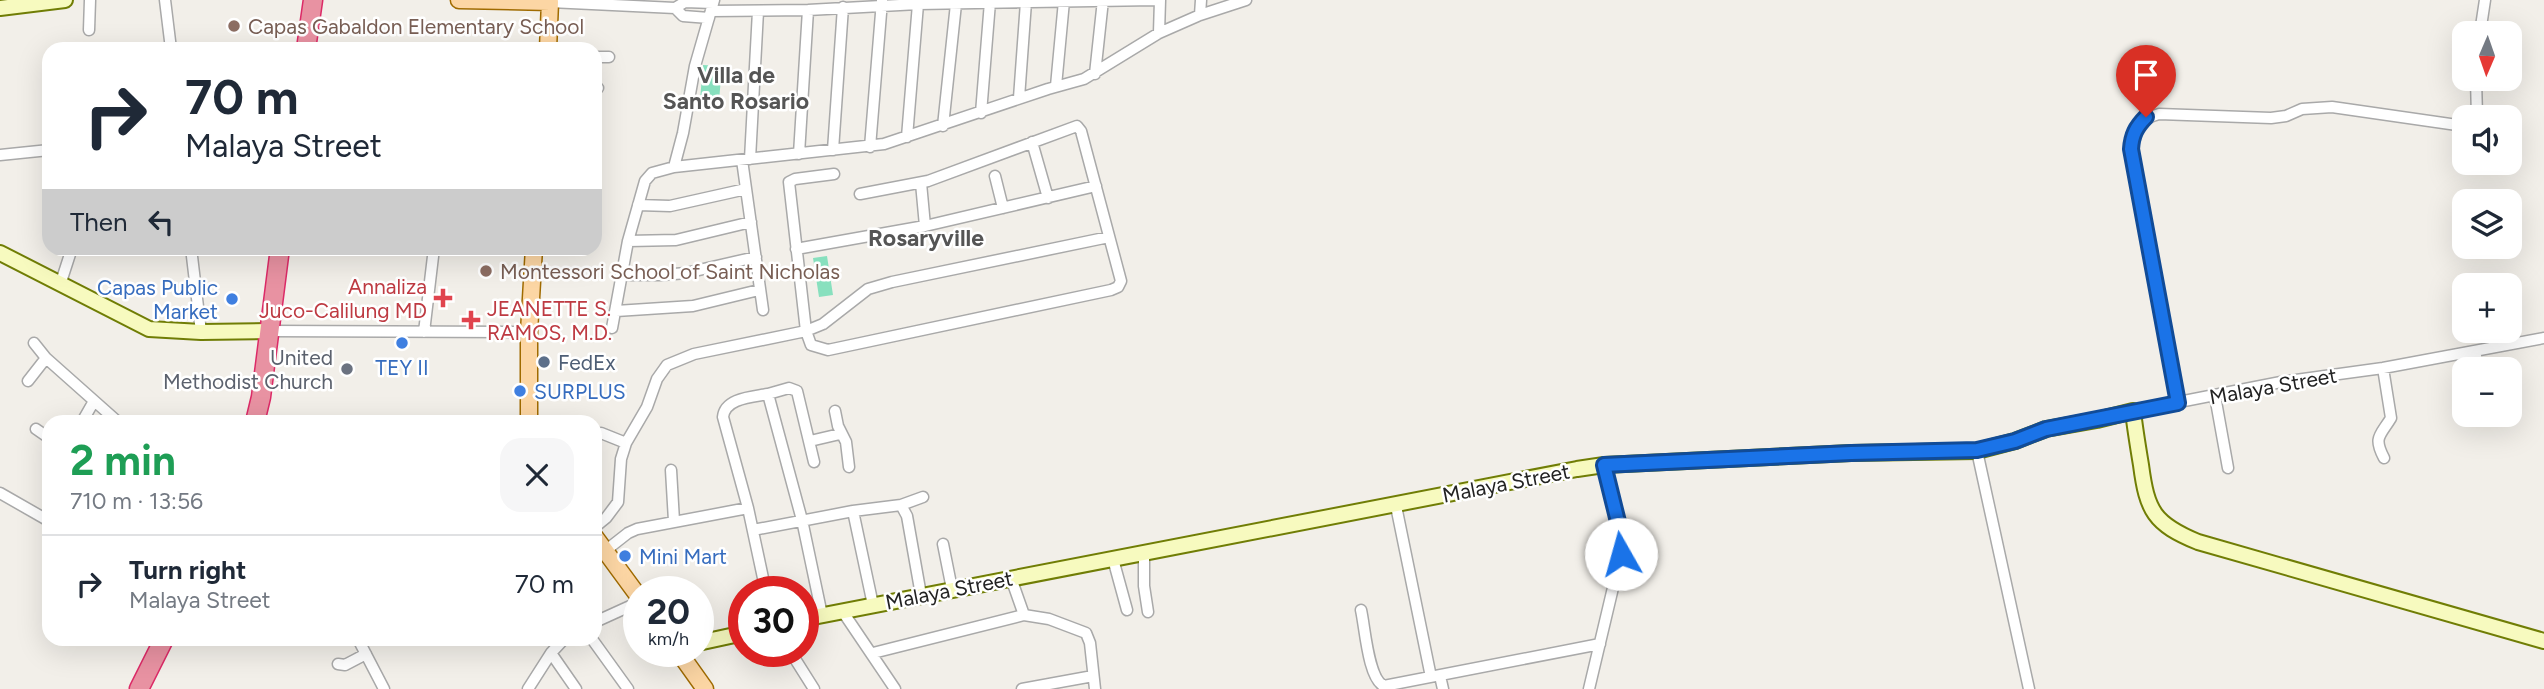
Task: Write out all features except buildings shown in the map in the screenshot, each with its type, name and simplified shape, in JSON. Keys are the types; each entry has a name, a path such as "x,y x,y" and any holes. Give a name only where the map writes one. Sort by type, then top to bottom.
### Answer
{"highway":[{"path":"307,42 313,0"},
{"path":"257,415 279,256"},
{"path":"138,689 160,646"}],"main road":[{"path":"459,0 550,1 548,42"},
{"path":"529,415 529,332 534,256"},
{"path":"602,547 623,576"},
{"path":"689,667 705,689"}],"street":[{"path":"0,8 65,0"},
{"path":"89,30 90,0"},
{"path":"165,0 170,42"},
{"path":"1095,74 1103,0"},
{"path":"550,1 675,8 685,2 712,8 758,11 808,10 881,3 1158,0 1159,33"},
{"path":"1200,0 1200,15"},
{"path":"2482,21 2485,0"},
{"path":"612,328 628,241 648,176 674,167 870,147 907,137 1095,74 1159,33 1239,1"},
{"path":"981,113 990,2"},
{"path":"1019,98 1026,2"},
{"path":"1056,86 1065,2"},
{"path":"870,147 881,3"},
{"path":"907,137 918,4"},
{"path":"943,126 956,4"},
{"path":"833,150 843,7"},
{"path":"675,8 683,16 712,8"},
{"path":"674,167 695,66 712,8"},
{"path":"799,154 808,10"},
{"path":"758,11 746,189 763,310"},
{"path":"602,57 609,57"},
{"path":"2178,403 2131,149 2132,137 2146,117 2160,114 2271,118 2286,116 2302,109 2332,107 2452,124"},
{"path":"834,174 789,182 806,331 811,345 828,350 1111,290 1118,287 1121,281 1079,127 1073,126 921,183 860,194"},
{"path":"1032,142 1048,198"},
{"path":"0,155 42,151"},
{"path":"995,176 1003,208"},
{"path":"921,183 925,226"},
{"path":"796,249 925,226 1096,186"},
{"path":"638,205 670,206 746,189"},
{"path":"628,241 676,240 751,222"},
{"path":"602,522 618,502 621,459 626,443 647,407 657,379 667,365 694,354 806,331 823,324 868,289 892,282 1109,237"},
{"path":"0,253 149,329 201,332 529,332"},
{"path":"61,282 69,256"},
{"path":"192,256 201,332"},
{"path":"425,332 433,256"},
{"path":"621,275 686,273 756,257"},
{"path":"616,311 693,306 759,290"},
{"name":"Malaya Street","path":"819,616 1396,506 1535,476 1604,465 1977,450 2015,441 2046,429 2133,411 2281,382 2383,368 2544,338"},
{"path":"34,344 110,415"},
{"path":"2475,352 2476,357"},
{"path":"28,381 46,358"},
{"path":"2383,368 2391,418 2378,437 2378,446 2384,458"},
{"path":"763,576 748,508 723,417 726,406 789,388 797,391 814,462"},
{"path":"768,394 802,520 822,615"},
{"path":"2215,396 2228,468"},
{"path":"86,415 94,401"},
{"path":"835,411 840,434 846,442 849,467"},
{"path":"2133,411 2145,496 2153,511 2179,534 2198,542 2544,641"},
{"path":"36,429 42,433"},
{"path":"602,433 626,443"},
{"path":"810,441 840,434"},
{"path":"1977,450 2029,689"},
{"path":"1589,689 1621,554 1621,534 1604,465"},
{"path":"671,470 674,521"},
{"path":"0,493 42,518"},
{"path":"753,530 901,505 923,497"},
{"path":"901,505 906,516 922,595"},
{"path":"1396,506 1436,676 1443,689"},
{"path":"605,551 628,533 674,521 748,508"},
{"path":"853,511 873,605"},
{"path":"943,544 952,589"},
{"path":"1144,553 1144,586 1148,612"},
{"path":"1113,559 1127,610"},
{"path":"1011,578 1024,615"},
{"path":"602,618 623,607"},
{"path":"1362,610 1373,673 1378,684 1392,685 1600,644"},
{"path":"843,612 895,689"},
{"path":"873,653 1024,615 1049,619 1086,633 1090,643 1095,689"},
{"path":"362,646 384,689"},
{"path":"527,689 558,646"},
{"path":"598,646 628,689"},
{"path":"551,653 576,689"},
{"path":"338,664 345,665 366,654"},
{"path":"800,667 814,689"},
{"path":"1022,689 1093,676"}],"green space":[{"path":"703,65 722,66 719,101 700,100"},
{"path":"827,256 833,295 819,297 813,258"}],"place":[{"name":"Capas Gabaldon Elementary School","path":"234,26"},
{"name":"Montessori School of Saint Nicholas","path":"486,271"},
{"name":"Annaliza Juco-Calilung MD","path":"443,298"},
{"name":"Capas Public Market","path":"232,299"},
{"name":"JEANETTE S. RAMOS, M.D.","path":"471,320"},
{"name":"TEY II","path":"402,343"},
{"name":"FedEx","path":"544,362"},
{"name":"United Methodist Church","path":"347,369"},
{"name":"SURPLUS","path":"520,391"},
{"name":"Mini Mart","path":"625,556"}],"district":[{"name":"Villa de Santo Rosario","path":"736,88"},
{"name":"Rosaryville","path":"926,238"}],"route":[{"path":"1621,554 1621,534 1604,465 1977,450 2015,441 2046,429 2178,403 2131,149 2132,137 2146,117"}]}
